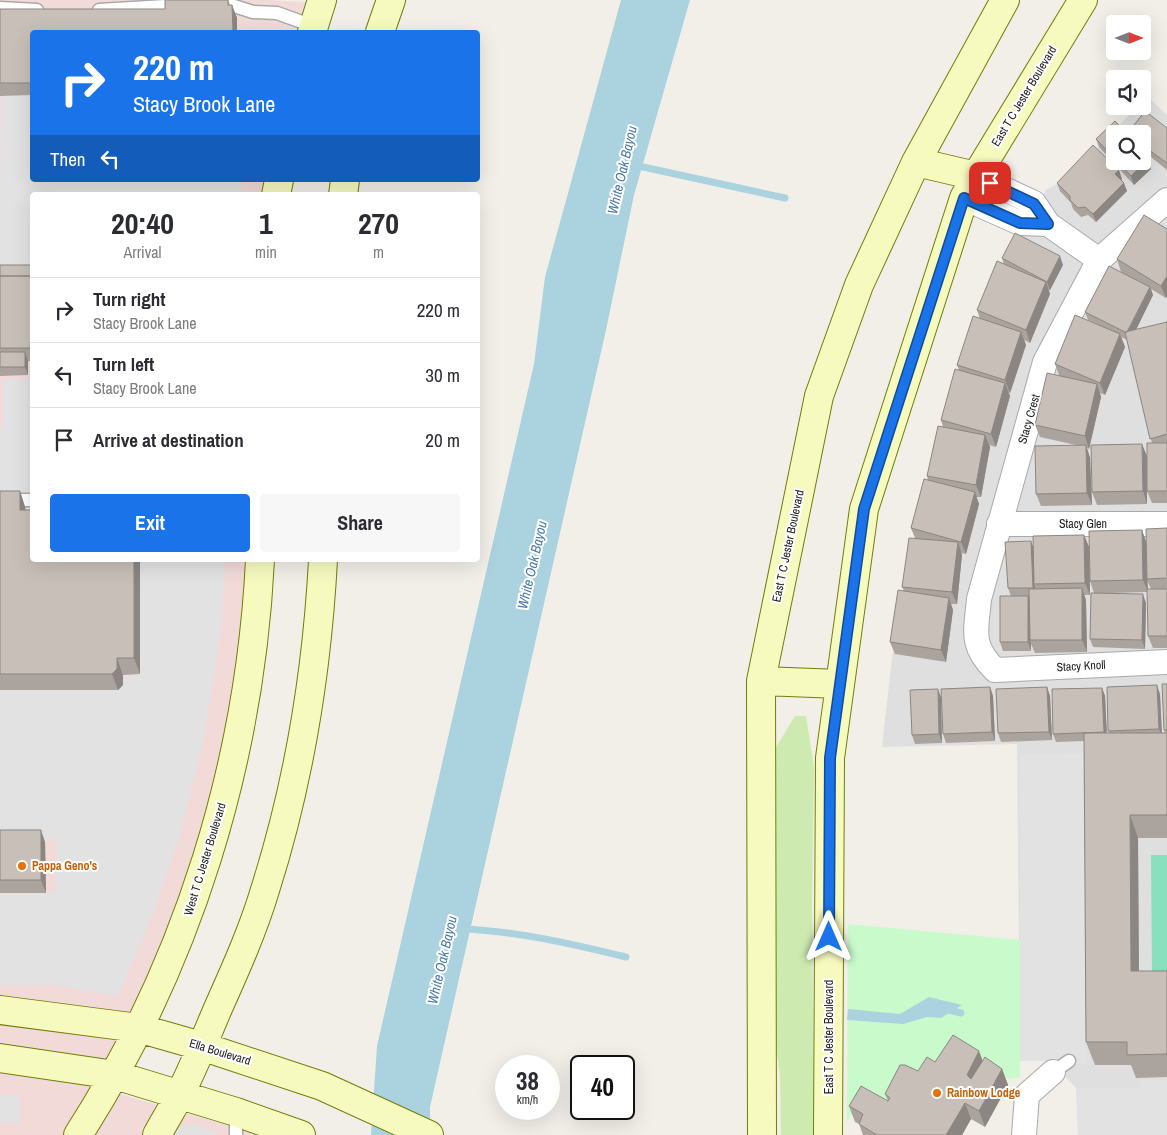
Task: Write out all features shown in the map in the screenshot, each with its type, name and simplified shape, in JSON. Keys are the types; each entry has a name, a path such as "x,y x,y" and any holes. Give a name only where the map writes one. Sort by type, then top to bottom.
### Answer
{"street":[{"path":"312,29 322,0"},
{"path":"381,30 391,0"},
{"name":"East T C Jester Boulevard","path":"762,1135 761,681 819,396 859,285 916,162 1005,0"},
{"name":"East T C Jester Boulevard","path":"828,1135 830,758 864,509 970,187 1083,0"},
{"path":"916,162 970,187 1034,204 1048,224 1099,260"},
{"name":"Stacy Crest","path":"995,670 982,657 975,635 979,599 1045,362 1099,260 1167,200"},
{"name":"Stacy Glen","path":"1000,524 1167,524"},
{"name":"West T C Jester Boulevard","path":"78,1135 115,1075 138,1028 178,940 199,883 230,773 241,721 253,642 260,562"},
{"path":"156,1135 179,1095 240,957 262,899 284,824 312,688 320,620 323,562"},
{"name":"Stacy Knoll","path":"995,670 1167,662"},
{"path":"761,681 840,684"},
{"name":"Ella Boulevard","path":"0,1010 138,1028 202,1046 322,1086 429,1135"},
{"path":"0,1058 115,1075 179,1095 236,1124 301,1135"},
{"path":"1024,1135 1027,1095 1061,1066"}],"lane":[{"path":"85,9 112,10 201,4 231,5 253,12 277,13 312,29"},
{"path":"0,8 50,10"},
{"path":"0,500 30,500"}],"shaded area":[{"path":"0,0 269,0 307,2 299,30 30,30 30,182 266,182 264,192 30,192 30,562 246,562 242,616 232,698 217,771 197,848 168,930 100,1088 250,1132 250,1135 0,1135"},
{"path":"1,95 30,95 30,182 241,182 241,192 30,192 30,269 0,270"},
{"path":"1151,100 1167,115 1167,1135 1078,1135 1076,1088 1051,1061 1020,1061 1017,744 882,747 892,658 926,483 956,383 987,297 1011,242 1047,189 1066,180 1106,139 1106,170 1151,170 1151,125 1120,125 1129,115 1151,115"},
{"path":"3,379 30,379 30,494 0,494 0,426 3,425"},
{"path":"140,562 225,562 223,608 204,736 178,840 153,912 118,996 56,985 0,985 0,893 56,892 56,839 0,839 0,690 118,690 123,685 123,675 140,674"},
{"path":"1084,753 1087,1064 1020,1061 1020,754"},
{"path":"1140,1080 1167,1080 1167,1135 1078,1135 1077,1088 1139,1088"},
{"path":"0,1095 19,1095 20,1123 0,1123"},
{"path":"194,1124 221,1135 172,1135 177,1128"}],"green space":[{"path":"795,716 806,716 814,767 812,900 814,1135 781,1135 780,1075 769,994 770,757"},
{"path":"1151,855 1167,855 1167,979 1152,979"},
{"path":"848,924 1020,940 1020,1077 1008,1079 960,1043 886,1105 864,1094 847,1122"}],"water":[{"name":"White Oak Bayou","path":"621,0 690,0 634,195 606,330 430,1107 430,1135 371,1135 377,1046 534,364 545,277"},
{"path":"929,997 962,1005 941,1018 927,1017 903,1024 847,1020 848,1009 900,1014"}],"building":[{"path":"165,0 228,0 228,5 232,5 233,30 30,30 30,83 0,83 0,9 165,9"},
{"path":"1142,115 1150,115 1167,128 1167,163 1151,151 1151,125 1134,125"},
{"path":"1115,121 1119,125 1111,125"},
{"path":"1106,130 1106,150 1096,139"},
{"path":"1093,145 1106,158 1106,170 1119,170 1115,174 1124,183 1093,214 1085,207 1078,208 1070,200 1070,196 1057,183"},
{"path":"1125,170 1137,170 1131,176"},
{"path":"1144,215 1167,229 1167,276 1161,286 1117,259"},
{"path":"1015,233 1060,256 1047,282 1002,258"},
{"path":"997,261 1046,282 1026,330 977,310"},
{"path":"0,265 30,265 30,276 0,276"},
{"path":"1109,266 1150,287 1127,332 1085,312"},
{"path":"0,276 30,276 30,348 0,348"},
{"path":"1075,315 1120,334 1100,383 1055,364"},
{"path":"973,316 1021,332 1005,380 957,365"},
{"path":"1167,322 1167,434 1150,439 1125,332"},
{"path":"0,352 25,352 25,367 0,367"},
{"path":"955,369 1005,383 991,434 941,420"},
{"path":"1047,373 1097,384 1085,436 1035,425"},
{"path":"938,426 985,435 976,485 927,476"},
{"path":"1147,443 1167,443 1167,491 1147,491"},
{"path":"1142,444 1143,491 1092,492 1091,445"},
{"path":"1086,445 1087,493 1036,494 1035,446"},
{"path":"924,479 975,492 961,542 911,528"},
{"path":"0,491 20,491 20,510 30,510 30,562 134,562 134,658 117,658 117,669 112,674 0,674"},
{"path":"1167,528 1167,578 1147,579 1146,529"},
{"path":"1142,530 1143,580 1090,581 1089,531"},
{"path":"1084,535 1085,583 1034,584 1033,536"},
{"path":"909,538 958,542 952,592 902,587"},
{"path":"1031,541 1033,588 1008,588 1005,542"},
{"path":"1082,588 1082,640 1030,640 1029,589"},
{"path":"1147,589 1167,589 1167,636 1148,636"},
{"path":"898,590 949,598 941,650 890,642"},
{"path":"1091,593 1143,594 1142,640 1090,639"},
{"path":"1000,596 1028,596 1028,642 1000,642"},
{"path":"1162,684 1167,684 1167,730 1164,730"},
{"path":"1157,685 1159,729 1108,731 1107,687"},
{"path":"990,687 992,732 943,734 941,689"},
{"path":"1047,687 1049,732 998,733 996,689"},
{"path":"1102,688 1104,732 1053,734 1052,689"},
{"path":"938,689 939,734 912,735 910,690"},
{"path":"1084,733 1167,733 1167,815 1130,815 1131,971 1167,971 1167,1054 1127,1055 1127,1042 1086,1042"},
{"path":"0,830 41,830 41,880 0,880"},
{"name":"Rainbow Lodge","path":"953,1035 979,1051 967,1075 971,1079 985,1057 1002,1069 979,1111 965,1103 946,1135 877,1135 859,1124 863,1114 849,1106 861,1086 888,1101 890,1098 885,1094 900,1065 905,1065 918,1071 927,1057 935,1062"}],"waterway":[{"name":"White Oak Bayou","path":"634,165 785,198"},
{"name":"White Oak Bayou","path":"462,929 524,935 626,957"},
{"path":"945,1009 961,1013"}],"place":[{"name":"Pappa Geno's","path":"22,866"},
{"name":"Rainbow Lodge","path":"937,1093"}],"route":[{"path":"829,937 830,758 864,509 964,198 1020,223 1048,224 1034,204 990,183"}]}
